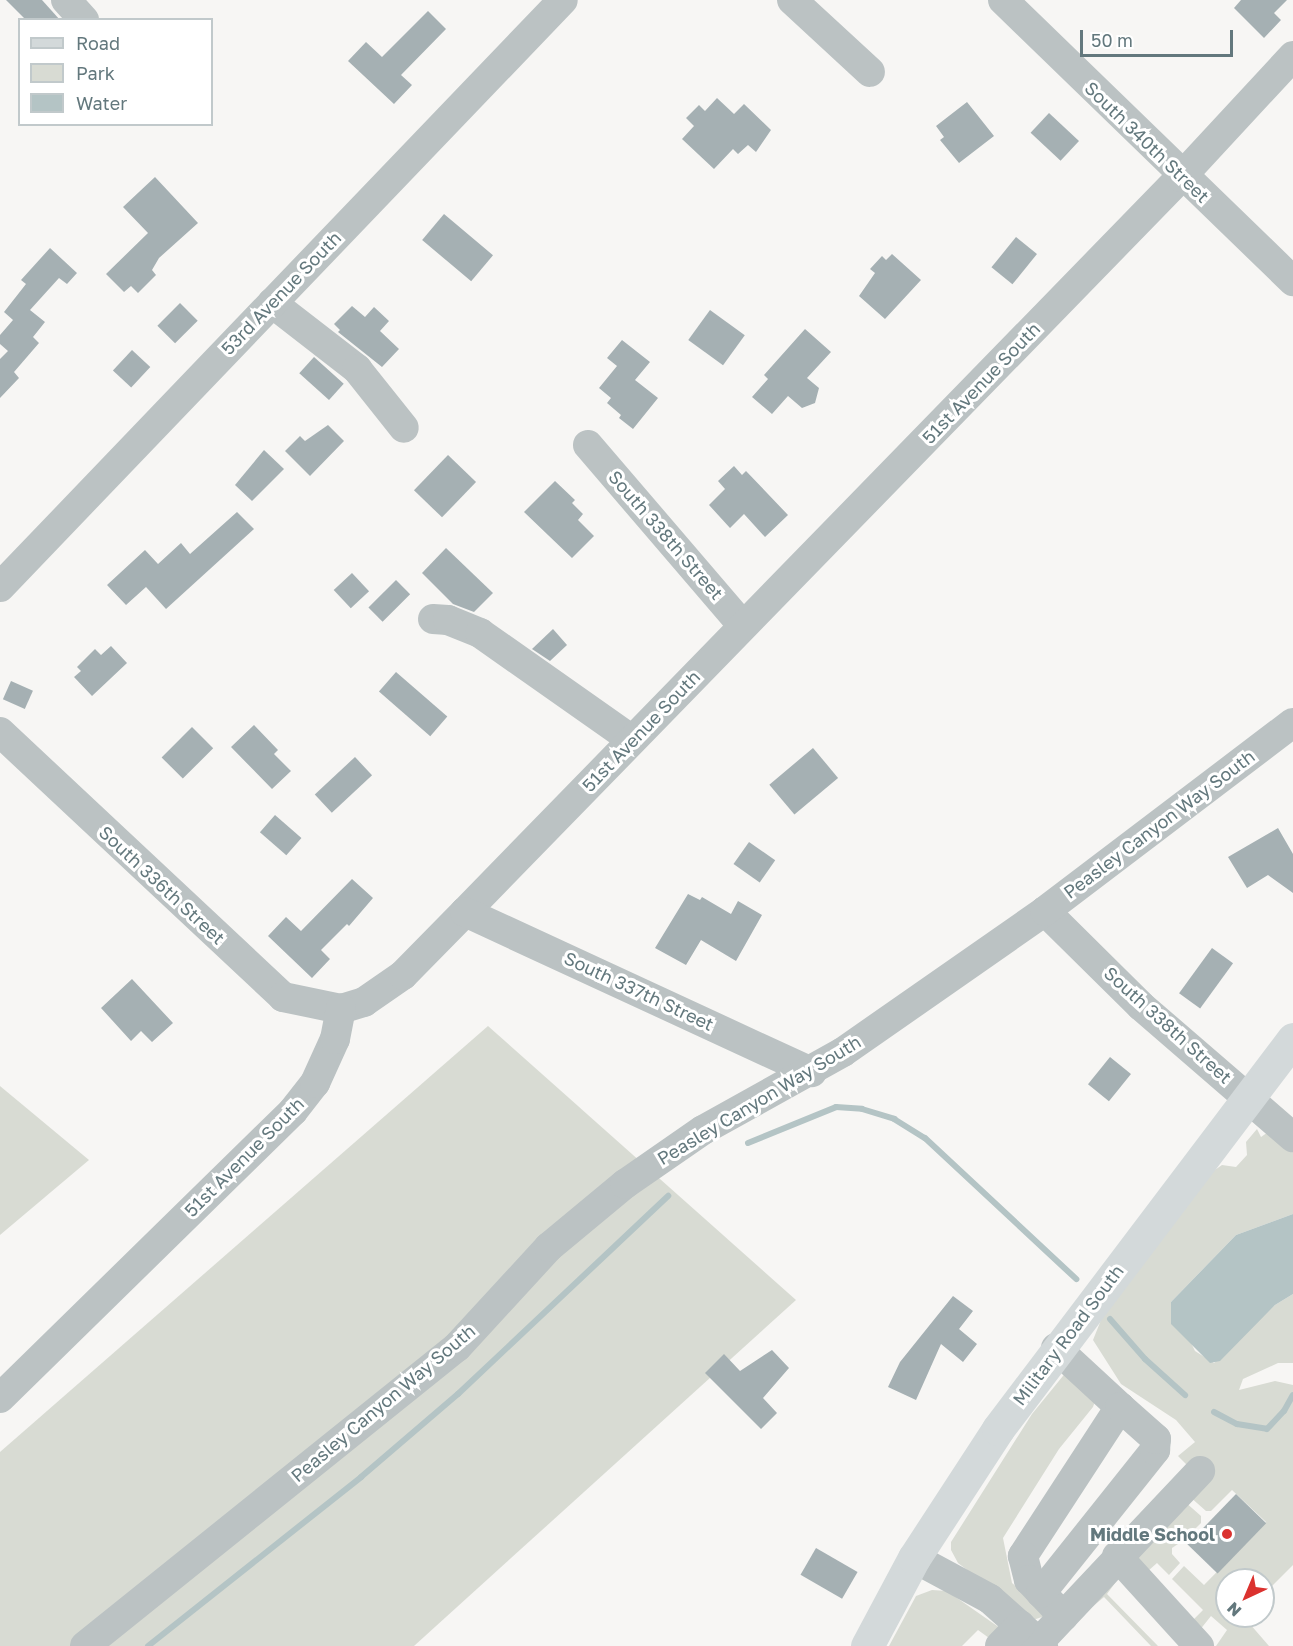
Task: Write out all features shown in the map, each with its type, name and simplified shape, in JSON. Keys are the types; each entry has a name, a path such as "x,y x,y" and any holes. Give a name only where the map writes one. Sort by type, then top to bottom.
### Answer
{"main road":[{"name":"Military Road South","path":"867,1646 914,1558 953,1494 1056,1348 1293,1040"}],"street":[{"path":"66,0 82,18"},
{"name":"53rd Avenue South","path":"0,587 563,0"},
{"path":"792,0 870,72"},
{"name":"South 340th Street","path":"1003,0 1181,177 1293,281"},
{"name":"51st Avenue South","path":"0,1398 293,1111 315,1083 335,1039 341,1009 364,1002 386,988 465,912 1181,177 1293,56"},
{"path":"272,303 357,369 404,428"},
{"name":"South 338th Street","path":"588,445 743,626"},
{"path":"432,619 448,620 480,633 632,740"},
{"name":"Peasley Canyon Way South","path":"85,1646 457,1347 549,1247 625,1184 676,1146 747,1103 812,1072 1045,911 1293,723"},
{"name":"South 336th Street","path":"0,732 283,997 341,1009"},
{"name":"South 338th Street","path":"1045,911 1141,1006 1293,1137"},
{"name":"South 337th Street","path":"465,912 812,1072"},
{"path":"1041,1593 1155,1450 1156,1439 1056,1348"},
{"path":"1063,1616 1029,1580 1023,1556 1120,1407"},
{"path":"914,1558 956,1578 1026,1640 1063,1616 1117,1556 1200,1471"},
{"path":"1117,1556 1199,1646"}],"green space":[{"path":"488,1026 796,1300 414,1646 0,1646 0,1452"},
{"path":"0,1086 89,1160 0,1235"},
{"path":"1257,1129 1261,1137 1271,1130 1293,1151 1293,1214 1236,1235 1171,1302 1195,1351 1214,1363 1275,1305 1293,1294 1293,1363 1278,1363 1243,1379 1239,1390 1275,1381 1293,1385 1293,1565 1275,1583 1275,1568 1221,1568 1266,1522 1232,1490 1211,1511 1206,1511 1189,1496 1188,1466 1178,1456 1195,1442 1176,1420 1121,1384 1093,1340 1105,1310 1199,1181 1222,1165 1236,1167 1247,1155 1246,1142"},
{"path":"1067,1371 1095,1401 1093,1407 1059,1449 1003,1538 1012,1583 1048,1615 1033,1620 958,1563 951,1550 951,1542 1032,1414"},
{"path":"1184,1501 1201,1516 1201,1523 1172,1548 1172,1554 1180,1563 1169,1575 1157,1563 1148,1571 1132,1556"},
{"path":"1184,1566 1204,1585 1215,1574 1215,1620 1211,1616 1199,1631 1191,1622 1203,1610 1172,1579"},
{"path":"1118,1579 1107,1594 1158,1646 1151,1646 1104,1597 1091,1608"},
{"path":"932,1590 947,1591 1000,1628 989,1638 978,1630 962,1646 889,1646 916,1596"},
{"path":"1225,1628 1253,1628 1269,1646 1216,1646 1227,1630"}],"water":[{"path":"1293,1214 1293,1294 1275,1305 1220,1361 1210,1363 1171,1324 1171,1302 1236,1235"}],"building":[{"path":"6,0 42,0 58,18 24,18"},
{"path":"1241,0 1287,0 1274,13 1281,20 1264,38 1234,8"},
{"path":"428,11 446,29 401,75 412,85 394,104 348,61 366,42 382,57"},
{"path":"717,98 734,114 744,104 771,130 756,152 748,145 738,154 733,149 714,169 682,139 694,126 686,118 699,105 705,111"},
{"path":"967,102 994,136 959,163 940,140 944,137 936,126"},
{"path":"1049,113 1079,141 1061,161 1031,133"},
{"path":"155,177 198,223 159,258 152,270 156,275 138,293 131,286 124,292 106,274 148,233 123,207"},
{"path":"444,214 493,255 471,281 422,240"},
{"path":"1016,237 1037,254 1012,284 991,267"},
{"path":"50,248 77,273 67,284 59,278 30,310 45,322 33,337 39,343 14,372 19,378 0,398 0,359 8,351 0,344 0,335 13,320 4,312 26,284 21,280"},
{"path":"892,254 921,280 885,319 859,296 875,273 870,269 882,256 886,260"},
{"path":"180,303 198,321 175,343 157,326"},
{"path":"352,306 365,317 374,307 389,321 380,331 399,349 382,367 338,332 340,330 334,324"},
{"path":"710,310 745,335 723,365 688,340"},
{"path":"805,329 831,352 807,378 819,388 815,403 802,408 788,396 772,414 752,397 768,379 764,375"},
{"path":"622,340 650,362 635,380 658,398 633,429 619,418 621,415 607,403 611,398 599,388 617,366 607,358"},
{"path":"132,350 150,367 131,388 113,370"},
{"path":"314,357 344,384 329,400 299,373"},
{"path":"328,425 344,441 310,476 285,451 300,436 305,441"},
{"path":"264,450 284,469 252,501 235,485"},
{"path":"448,455 476,482 442,517 414,490"},
{"path":"734,466 742,475 746,471 788,515 765,537 744,514 730,528 709,505 725,489 718,481"},
{"path":"555,481 575,500 572,503 583,514 578,520 594,536 572,558 524,512"},
{"path":"237,512 254,529 166,609 146,587 126,605 107,585 145,550 158,564 181,543 190,554"},
{"path":"446,548 493,593 474,612 453,604 422,573"},
{"path":"352,573 369,591 351,608 334,590"},
{"path":"396,580 410,594 383,622 368,608"},
{"path":"553,629 567,645 550,661 532,649"},
{"path":"111,646 127,663 92,696 74,677 81,671 77,667 95,649 101,655"},
{"path":"396,672 447,717 430,736 379,692"},
{"path":"11,681 33,691 25,709 3,699"},
{"path":"254,725 278,750 274,754 291,771 272,789 231,747"},
{"path":"192,727 213,748 183,779 162,757"},
{"path":"813,748 838,778 794,815 769,785"},
{"path":"355,757 372,775 332,813 315,795"},
{"path":"275,815 301,838 286,855 260,832"},
{"path":"1278,828 1293,854 1293,893 1268,875 1247,888 1228,857"},
{"path":"749,842 775,860 760,882 734,864"},
{"path":"352,879 373,898 349,926 347,924 321,950 330,959 312,978 268,936 286,917 301,931"},
{"path":"688,894 700,900 702,897 731,914 738,901 762,915 736,961 701,940 686,965 655,948"},
{"path":"1212,948 1233,963 1200,1009 1179,993"},
{"path":"132,979 173,1023 152,1042 141,1031 131,1041 101,1008"},
{"path":"1110,1057 1131,1074 1109,1101 1088,1084"},
{"path":"953,1296 973,1311 959,1329 977,1344 963,1362 941,1344 916,1400 888,1387 900,1362"},
{"path":"772,1350 789,1368 763,1398 777,1413 761,1429 705,1373 724,1354 740,1371"},
{"name":"Middle School","path":"1236,1494 1266,1523 1223,1568 1215,1568 1215,1571 1187,1544"},
{"path":"816,1548 858,1572 842,1599 800,1575"}],"waterway":[{"path":"748,1143 836,1107 862,1109 894,1119 925,1138 1076,1279"},
{"path":"148,1646 361,1477 458,1394 668,1196"},
{"path":"1110,1319 1145,1359 1185,1395"},
{"path":"1214,1412 1237,1424 1267,1429 1284,1411 1293,1395"}],"place":[{"name":"Middle School","path":"1227,1534"}]}
